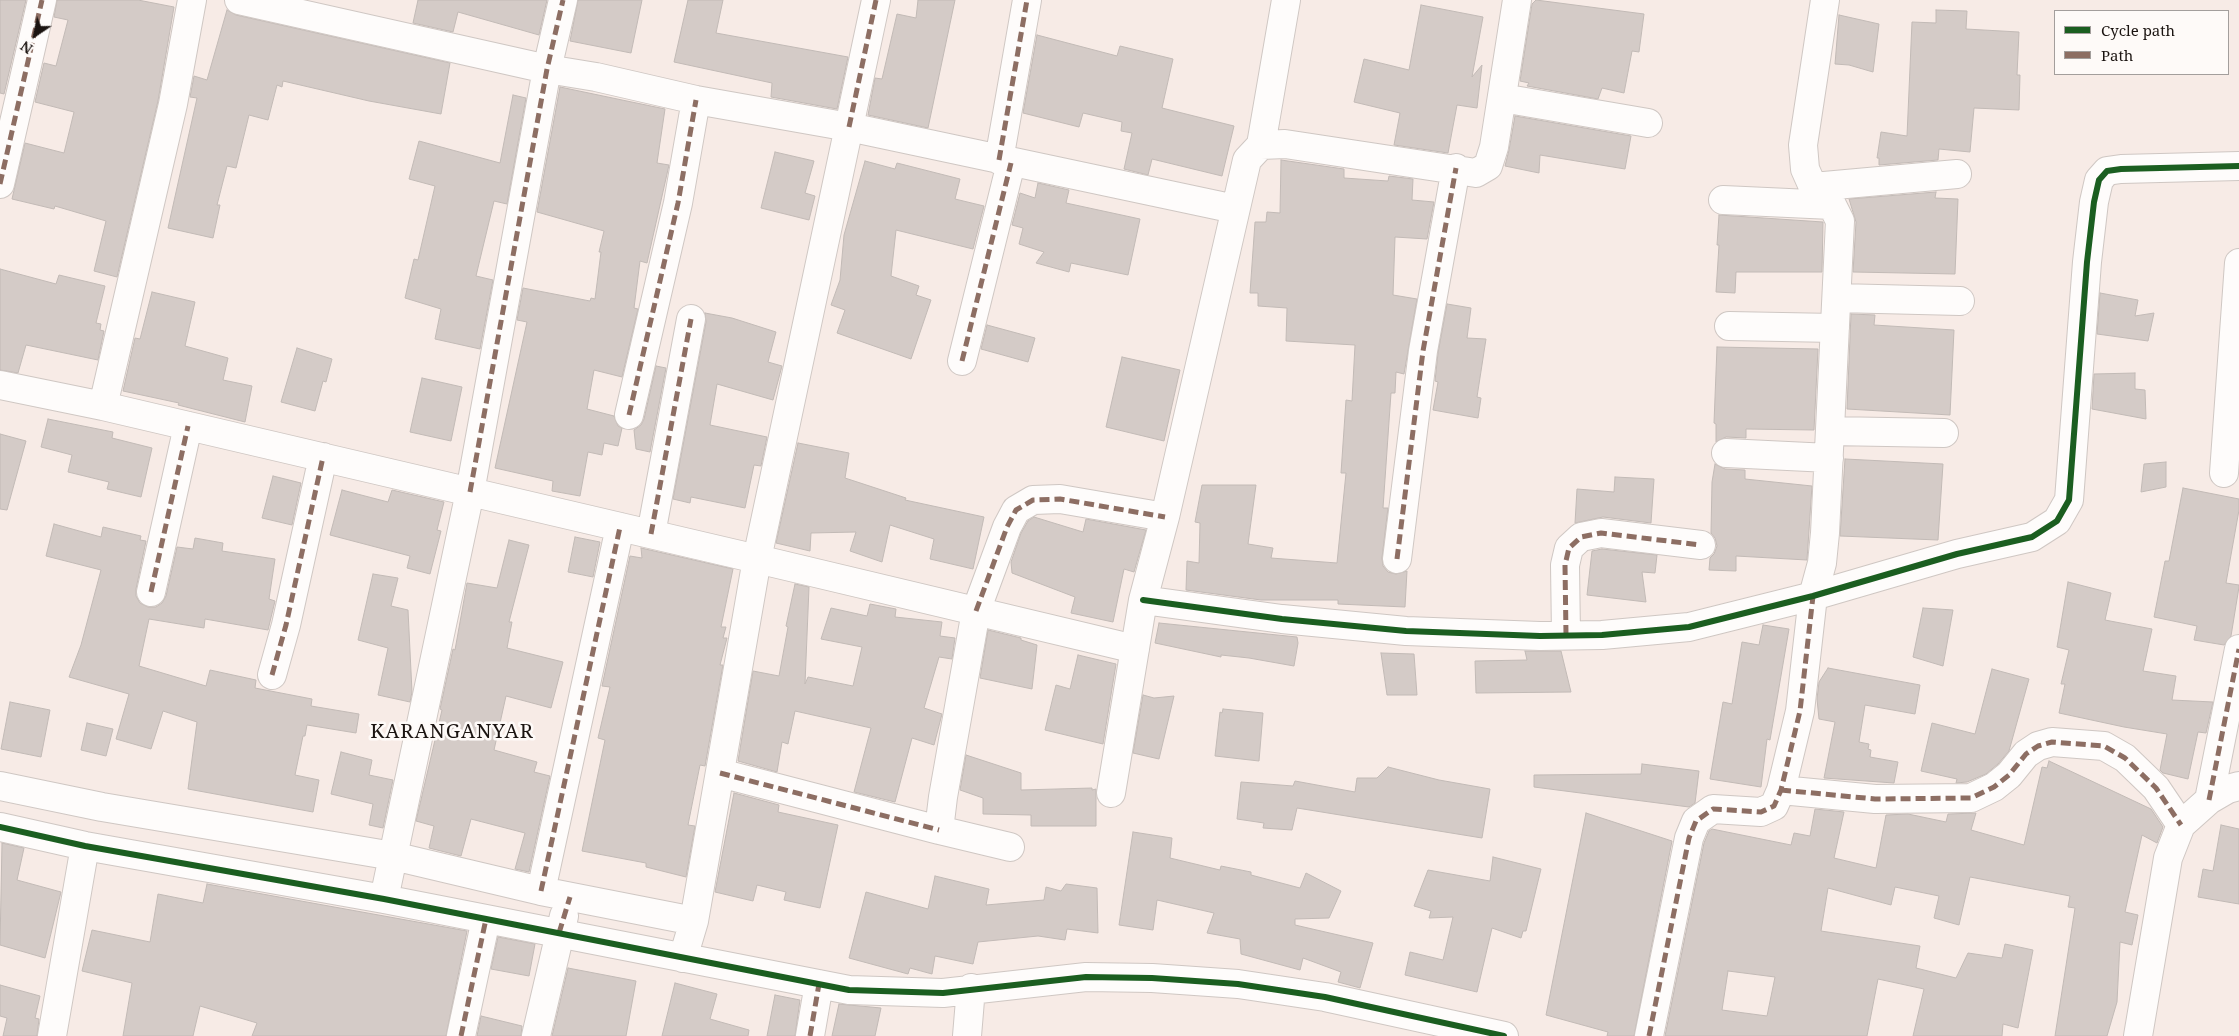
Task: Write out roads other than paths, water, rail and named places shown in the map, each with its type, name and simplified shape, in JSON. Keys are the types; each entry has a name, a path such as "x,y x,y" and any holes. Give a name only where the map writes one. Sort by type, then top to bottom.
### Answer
{"street":[{"path":"0,184 42,0"},
{"path":"103,406 171,113 192,0"},
{"path":"239,0 547,69 606,79 696,100 849,127 1235,209"},
{"path":"388,877 470,492 547,69 562,0"},
{"path":"688,940 720,773 757,559 876,0"},
{"path":"962,361 1005,161 1027,0"},
{"path":"1111,793 1144,600 1247,160 1261,145 1286,0"},
{"path":"1261,145 1285,144 1456,168 1476,173 1488,166 1494,147 1517,0"},
{"path":"1649,1036 1689,838 1696,822 1713,809 1761,812 1774,806 1781,790 1800,711 1813,596 1822,563 1840,221 1805,169 1803,145 1825,0"},
{"path":"1502,98 1648,123"},
{"path":"629,415 678,203 696,100"},
{"path":"1144,600 1282,619 1406,631 1602,635 1689,627 1813,596 1957,554 2032,537 2057,521 2069,500 2087,262 2094,202 2099,180 2106,170 2239,166"},
{"path":"1397,559 1422,351 1456,168"},
{"path":"1723,200 1823,196 1957,174"},
{"path":"2224,473 2239,263"},
{"path":"1836,298 1960,301"},
{"path":"651,534 691,319"},
{"path":"1729,326 1835,328"},
{"path":"0,385 103,406 1135,649"},
{"path":"151,592 188,426"},
{"path":"1830,431 1944,433"},
{"path":"1726,453 1829,458"},
{"path":"272,675 286,625 323,458"},
{"path":"939,830 943,797 976,611 1007,527 1016,510 1033,500 1060,499 1165,516"},
{"path":"540,891 620,527"},
{"path":"1566,635 1565,565 1569,548 1580,537 1601,533 1701,545"},
{"path":"2209,800 2239,649"},
{"path":"1781,790 1875,799 1971,798 2009,776 2026,754 2038,746 2052,742 2104,746 2125,758 2156,788 2181,825"},
{"path":"720,773 939,830 1010,846"},
{"path":"0,786 102,807 388,877 486,919 559,933 688,940"},
{"path":"2138,1036 2168,858 2181,825 2209,800 2228,789 2239,786"},
{"path":"0,828 85,846 540,891 570,897 688,940 819,984 850,990 943,993 971,988 1086,977 1152,978 1238,984 1324,998 1504,1036"},
{"path":"52,1036 85,846"},
{"path":"536,1036 559,933 570,897"},
{"path":"460,1036 486,919"},
{"path":"810,1036 819,984"},
{"path":"967,1036 971,988"}],"district":[{"name":"KARANGANYAR","path":"452,732"}]}
